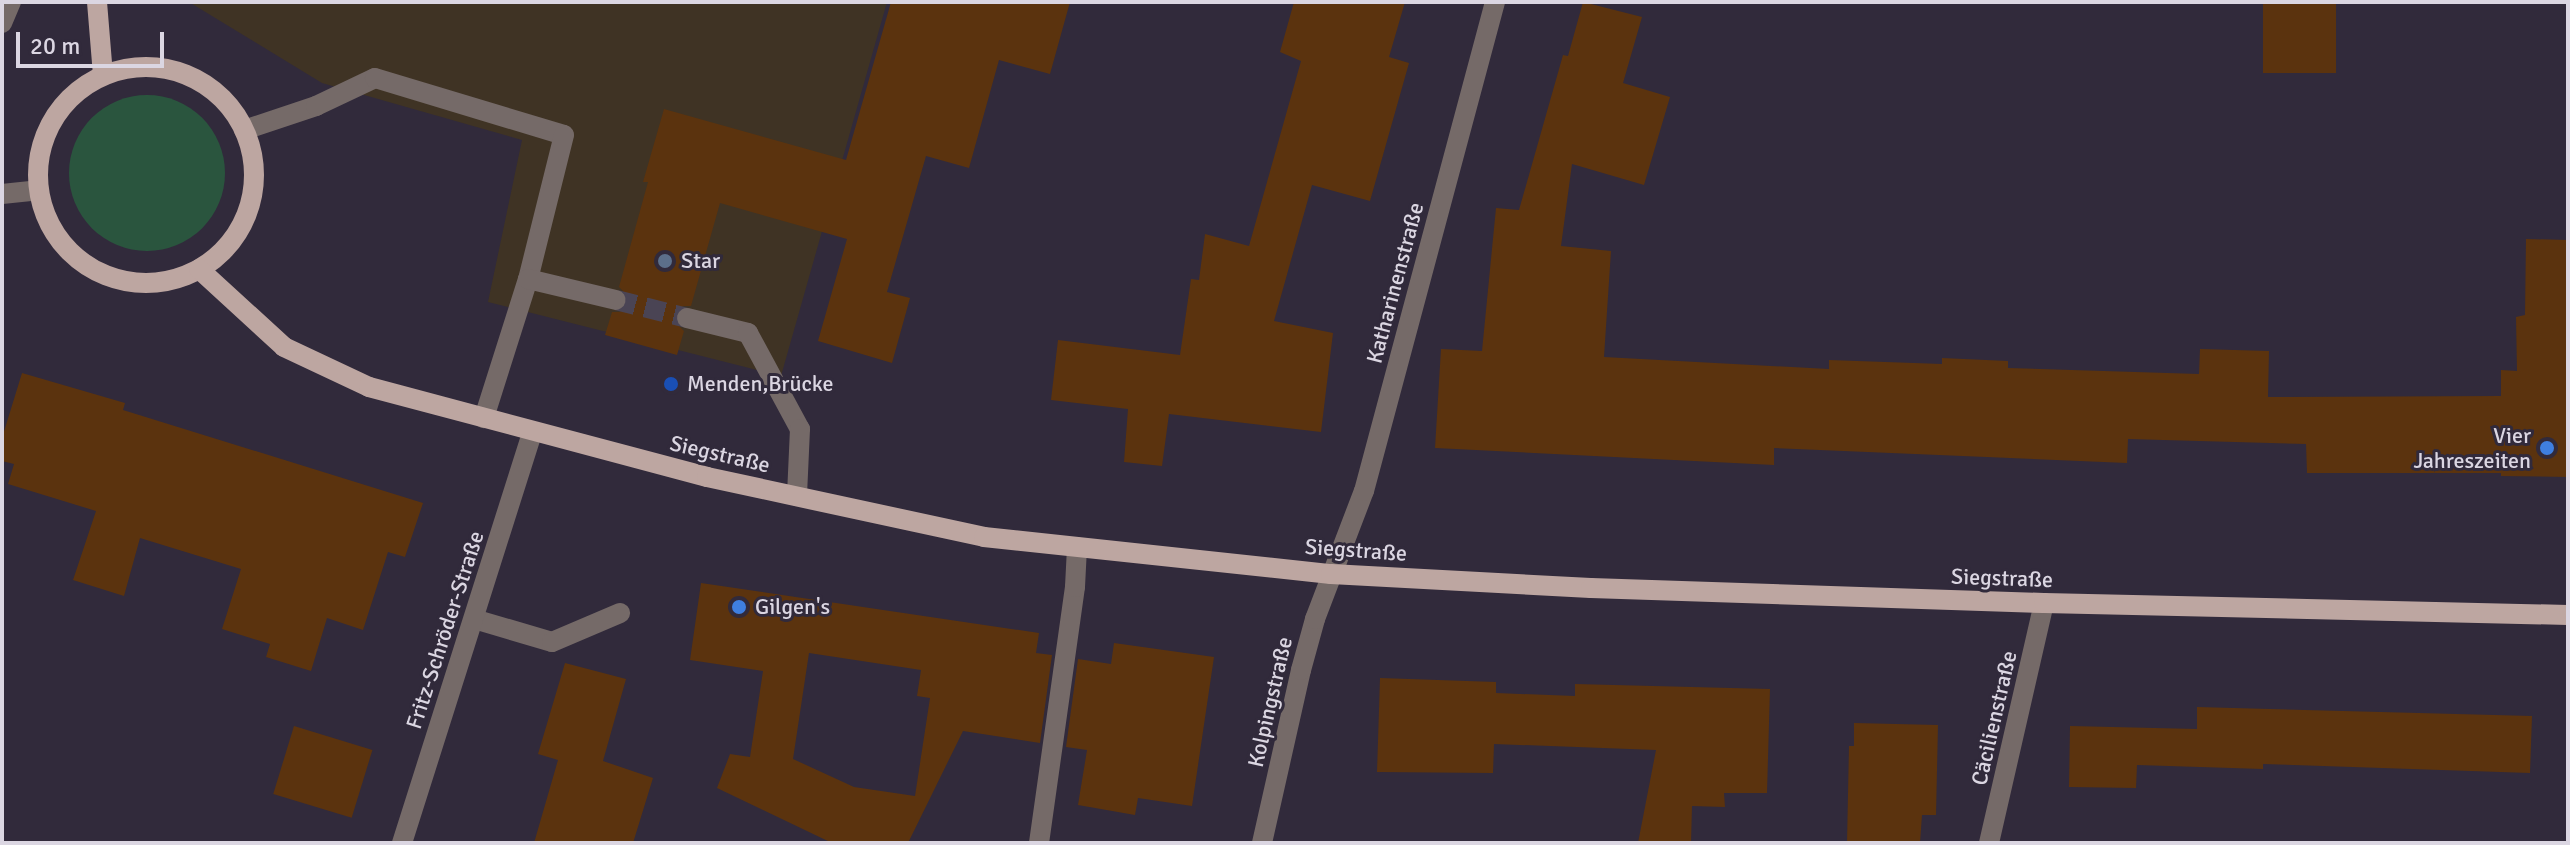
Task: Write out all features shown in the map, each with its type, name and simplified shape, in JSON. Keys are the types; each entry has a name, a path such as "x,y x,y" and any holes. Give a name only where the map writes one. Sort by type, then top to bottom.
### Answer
{"main road":[{"path":"97,2 103,75"},
{"path":"135,67 169,68 201,81 226,102 244,130 253,161 253,193 243,223 225,250 199,269 166,282 131,283 97,273 69,252 49,223 38,190 39,154 51,121 73,94 103,75 135,67"},
{"name":"Siegstraße","path":"199,269 284,347 369,387 797,496 984,537 1331,574 1591,588 2044,603 2568,615"}],"street":[{"path":"2,23 11,2"},
{"name":"Katharinenstraße","path":"1331,574 1364,491 1495,2"},
{"path":"244,130 316,106 375,78 564,135 528,279 484,418"},
{"path":"2,194 38,190"},
{"path":"528,279 616,300"},
{"path":"687,318 748,333 800,429 797,496"},
{"name":"Fritz-Schröder-Straße","path":"402,843 533,431"},
{"path":"1039,843 1075,587 1077,547"},
{"name":"Kolpingstraße","path":"1262,843 1301,670 1331,574"},
{"name":"Cäcilienstraße","path":"1989,843 2044,603"},
{"path":"474,619 552,642 620,613"}],"shaded area":[{"path":"189,2 887,2 781,376 488,302 522,140 322,83"}],"green space":[{"path":"147,95 177,101 202,118 219,143 225,173 219,203 202,228 177,245 147,251 117,245 92,228 75,203 69,173 75,143 92,118 117,101"}],"building":[{"path":"891,2 1070,2 1050,74 999,60 969,168 926,156 887,292 910,298 892,363 818,341 847,239 720,203 691,306 683,306 675,314 675,322 684,331 677,355 605,335 612,312 620,312 628,304 628,296 619,287 648,182 643,182 664,109 846,160"},
{"path":"1294,2 1405,2 1389,57 1409,63 1370,201 1312,185 1274,321 1333,333 1321,432 1169,414 1162,466 1124,462 1128,409 1051,400 1058,340 1180,355 1191,279 1199,280 1205,234 1249,246 1301,61 1280,52"},
{"path":"1583,2 1642,17 1623,83 1670,97 1644,185 1572,164 1561,246 1611,251 1604,357 1829,369 1829,360 1942,364 1942,358 2008,361 2008,368 2199,374 2200,349 2269,351 2268,397 2501,396 2501,370 2517,371 2516,317 2525,315 2526,239 2568,240 2568,477 2501,476 2501,473 2307,473 2306,444 2128,439 2127,463 1774,448 1774,465 1435,448 1441,349 1482,351 1496,208 1519,210 1563,55 1568,56"},
{"path":"2263,2 2336,2 2336,73 2263,73"},
{"path":"22,373 125,403 123,410 423,503 405,557 388,552 363,630 327,618 311,671 266,657 270,644 222,629 241,569 140,538 124,596 73,580 96,511 8,484 14,464 2,461 2,438"},
{"path":"701,583 1039,633 1036,653 1052,655 1040,743 963,731 908,843 832,843 717,788 730,754 750,757 763,671 690,660","holes":["809,653 921,670 917,696 930,698 915,796 854,787 793,759"]},
{"path":"1114,643 1214,657 1192,806 1138,798 1135,815 1078,805 1087,750 1066,747 1078,659 1111,664"},
{"path":"565,663 626,679 603,761 653,778 633,843 534,843 558,760 538,754"},
{"path":"1380,678 1496,682 1496,693 1575,696 1575,684 1770,689 1767,793 1724,793 1725,807 1692,806 1691,843 1638,843 1656,750 1494,744 1493,773 1377,772"},
{"path":"2197,707 2532,716 2530,773 2263,764 2263,769 2137,765 2136,788 2069,787 2070,726 2197,729"},
{"path":"1854,723 1938,725 1936,815 1922,815 1920,843 1847,843 1849,746 1854,746"},
{"path":"294,726 372,750 352,818 273,794"}],"tunnel":[{"path":"616,300 687,318"}],"place":[{"name":"Star","path":"665,261"},
{"name":"Menden,Brücke","path":"671,384"},
{"name":"Vier Jahreszeiten","path":"2547,448"},
{"name":"Gilgen's","path":"739,607"}]}
